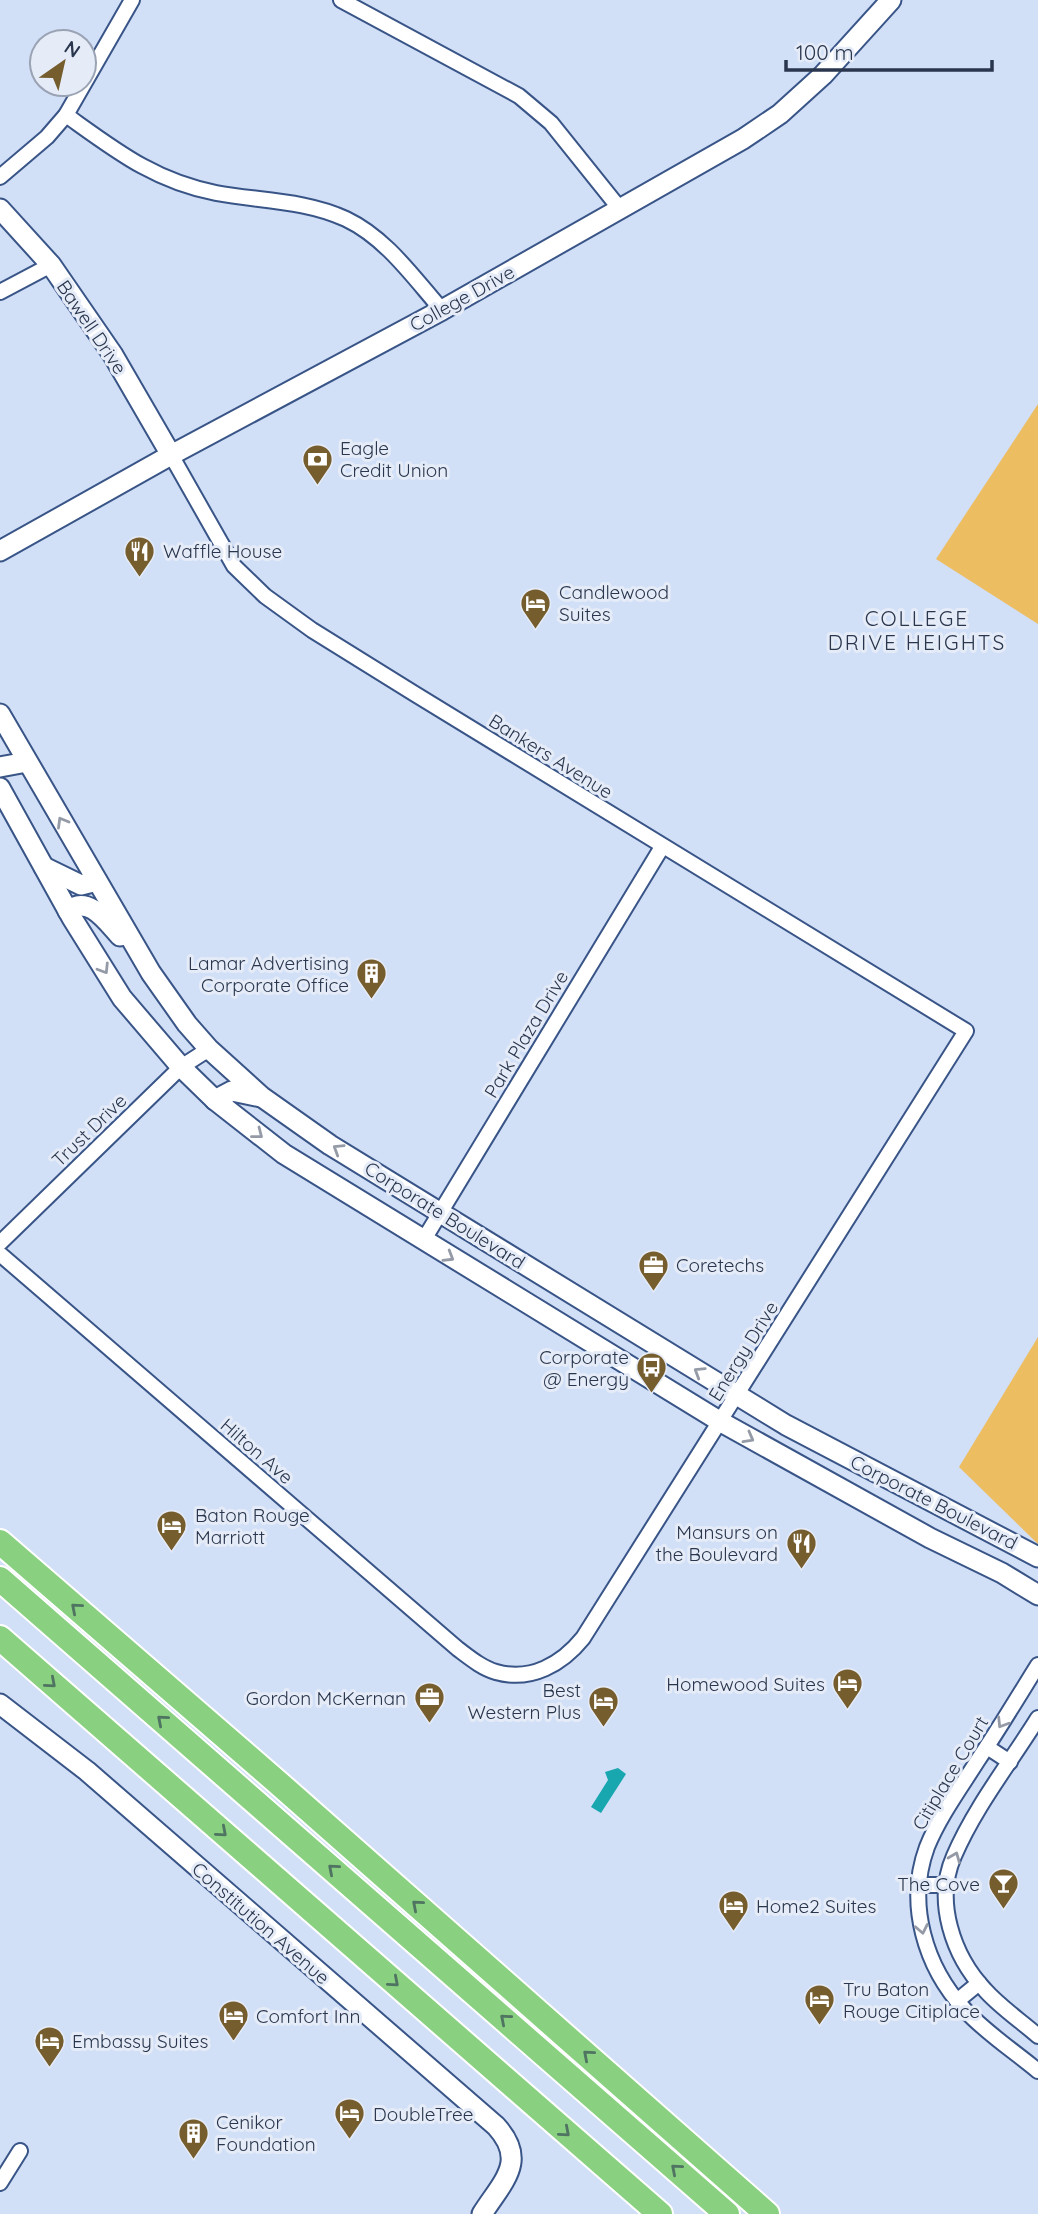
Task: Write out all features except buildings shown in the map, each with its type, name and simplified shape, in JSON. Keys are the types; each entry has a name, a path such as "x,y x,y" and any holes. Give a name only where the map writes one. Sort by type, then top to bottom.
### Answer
{"highway":[{"path":"0,1542 338,1835 767,2214"},
{"path":"0,1579 727,2214"},
{"path":"0,1637 660,2214"}],"street":[{"path":"0,177 47,137 66,115 132,0"},
{"path":"341,0 519,96 551,123 620,209"},
{"name":"College Drive","path":"0,551 442,310 743,139 779,114 823,75 891,0"},
{"path":"66,115 131,162 175,182 215,193 300,204 346,219 384,245 442,310"},
{"name":"Bawell Drive","path":"0,209 51,265 113,355 172,455"},
{"path":"0,292 51,265"},
{"name":"Bankers Avenue","path":"172,455 234,566 265,596 312,630 966,1031"},
{"name":"Corporate Boulevard","path":"0,714 137,949 187,1024 209,1049 262,1097 330,1145 737,1396 859,1465 1024,1547 1038,1557"},
{"path":"0,767 27,762"},
{"name":"Corporate Boulevard","path":"0,788 68,911 122,998 181,1067 215,1100 284,1154 721,1422 1038,1595"},
{"name":"Park Plaza Drive","path":"423,1241 662,847"},
{"path":"43,866 81,885 97,881"},
{"path":"68,911 74,906 91,907 123,940 137,949"},
{"name":"Energy Drive","path":"534,1672 553,1666 570,1654 583,1638 966,1031"},
{"name":"Trust Drive","path":"0,1243 181,1067 209,1049"},
{"path":"215,1100 232,1091 262,1097"},
{"name":"Hilton Ave","path":"0,1254 458,1650 494,1672 511,1675 534,1672"},
{"path":"544,1315 552,1304 587,1304"},
{"name":"Citiplace Court","path":"1038,1665 957,1793 928,1847 918,1906 928,1955 957,2001 1038,2071"},
{"name":"Constitution Avenue","path":"0,1704 87,1771 496,2126 508,2139 512,2151 511,2165 482,2214"},
{"path":"1038,1718 981,1807 953,1857 946,1905 954,1945 979,1983 1038,2036"},
{"path":"987,1747 1010,1762"},
{"path":"920,1885 948,1885"},
{"path":"957,2001 979,1983"},
{"path":"0,2183 20,2151"}],"shaded area":[{"path":"1038,404 1038,624 936,559"},
{"path":"1038,1337 1038,1544 959,1467"},
{"path":"618,1768 626,1774 601,1813 591,1807 608,1780 605,1772"}],"place":[{"name":"Eagle Credit Union","path":"317,486"},
{"name":"Waffle House","path":"140,578"},
{"name":"Candlewood Suites","path":"536,630"},
{"name":"Lamar Advertising Corporate Office","path":"372,1001"},
{"name":"Coretechs","path":"653,1292"},
{"name":"Corporate @ Energy","path":"652,1395"},
{"name":"Baton Rouge Marriott","path":"172,1553"},
{"name":"Mansurs on the Boulevard","path":"801,1570"},
{"name":"Homewood Suites","path":"848,1711"},
{"name":"Gordon McKernan","path":"429,1725"},
{"name":"Best Western Plus","path":"604,1728"},
{"name":"The Cove","path":"1003,1911"},
{"name":"Home2 Suites","path":"733,1933"},
{"name":"Tru Baton Rouge Citiplace","path":"820,2027"},
{"name":"Comfort Inn","path":"233,2043"},
{"name":"Embassy Suites","path":"49,2068"},
{"name":"DoubleTree","path":"350,2141"},
{"name":"Cenikor Foundation","path":"193,2160"}],"district":[{"name":"COLLEGE DRIVE HEIGHTS","path":"917,630"}]}
